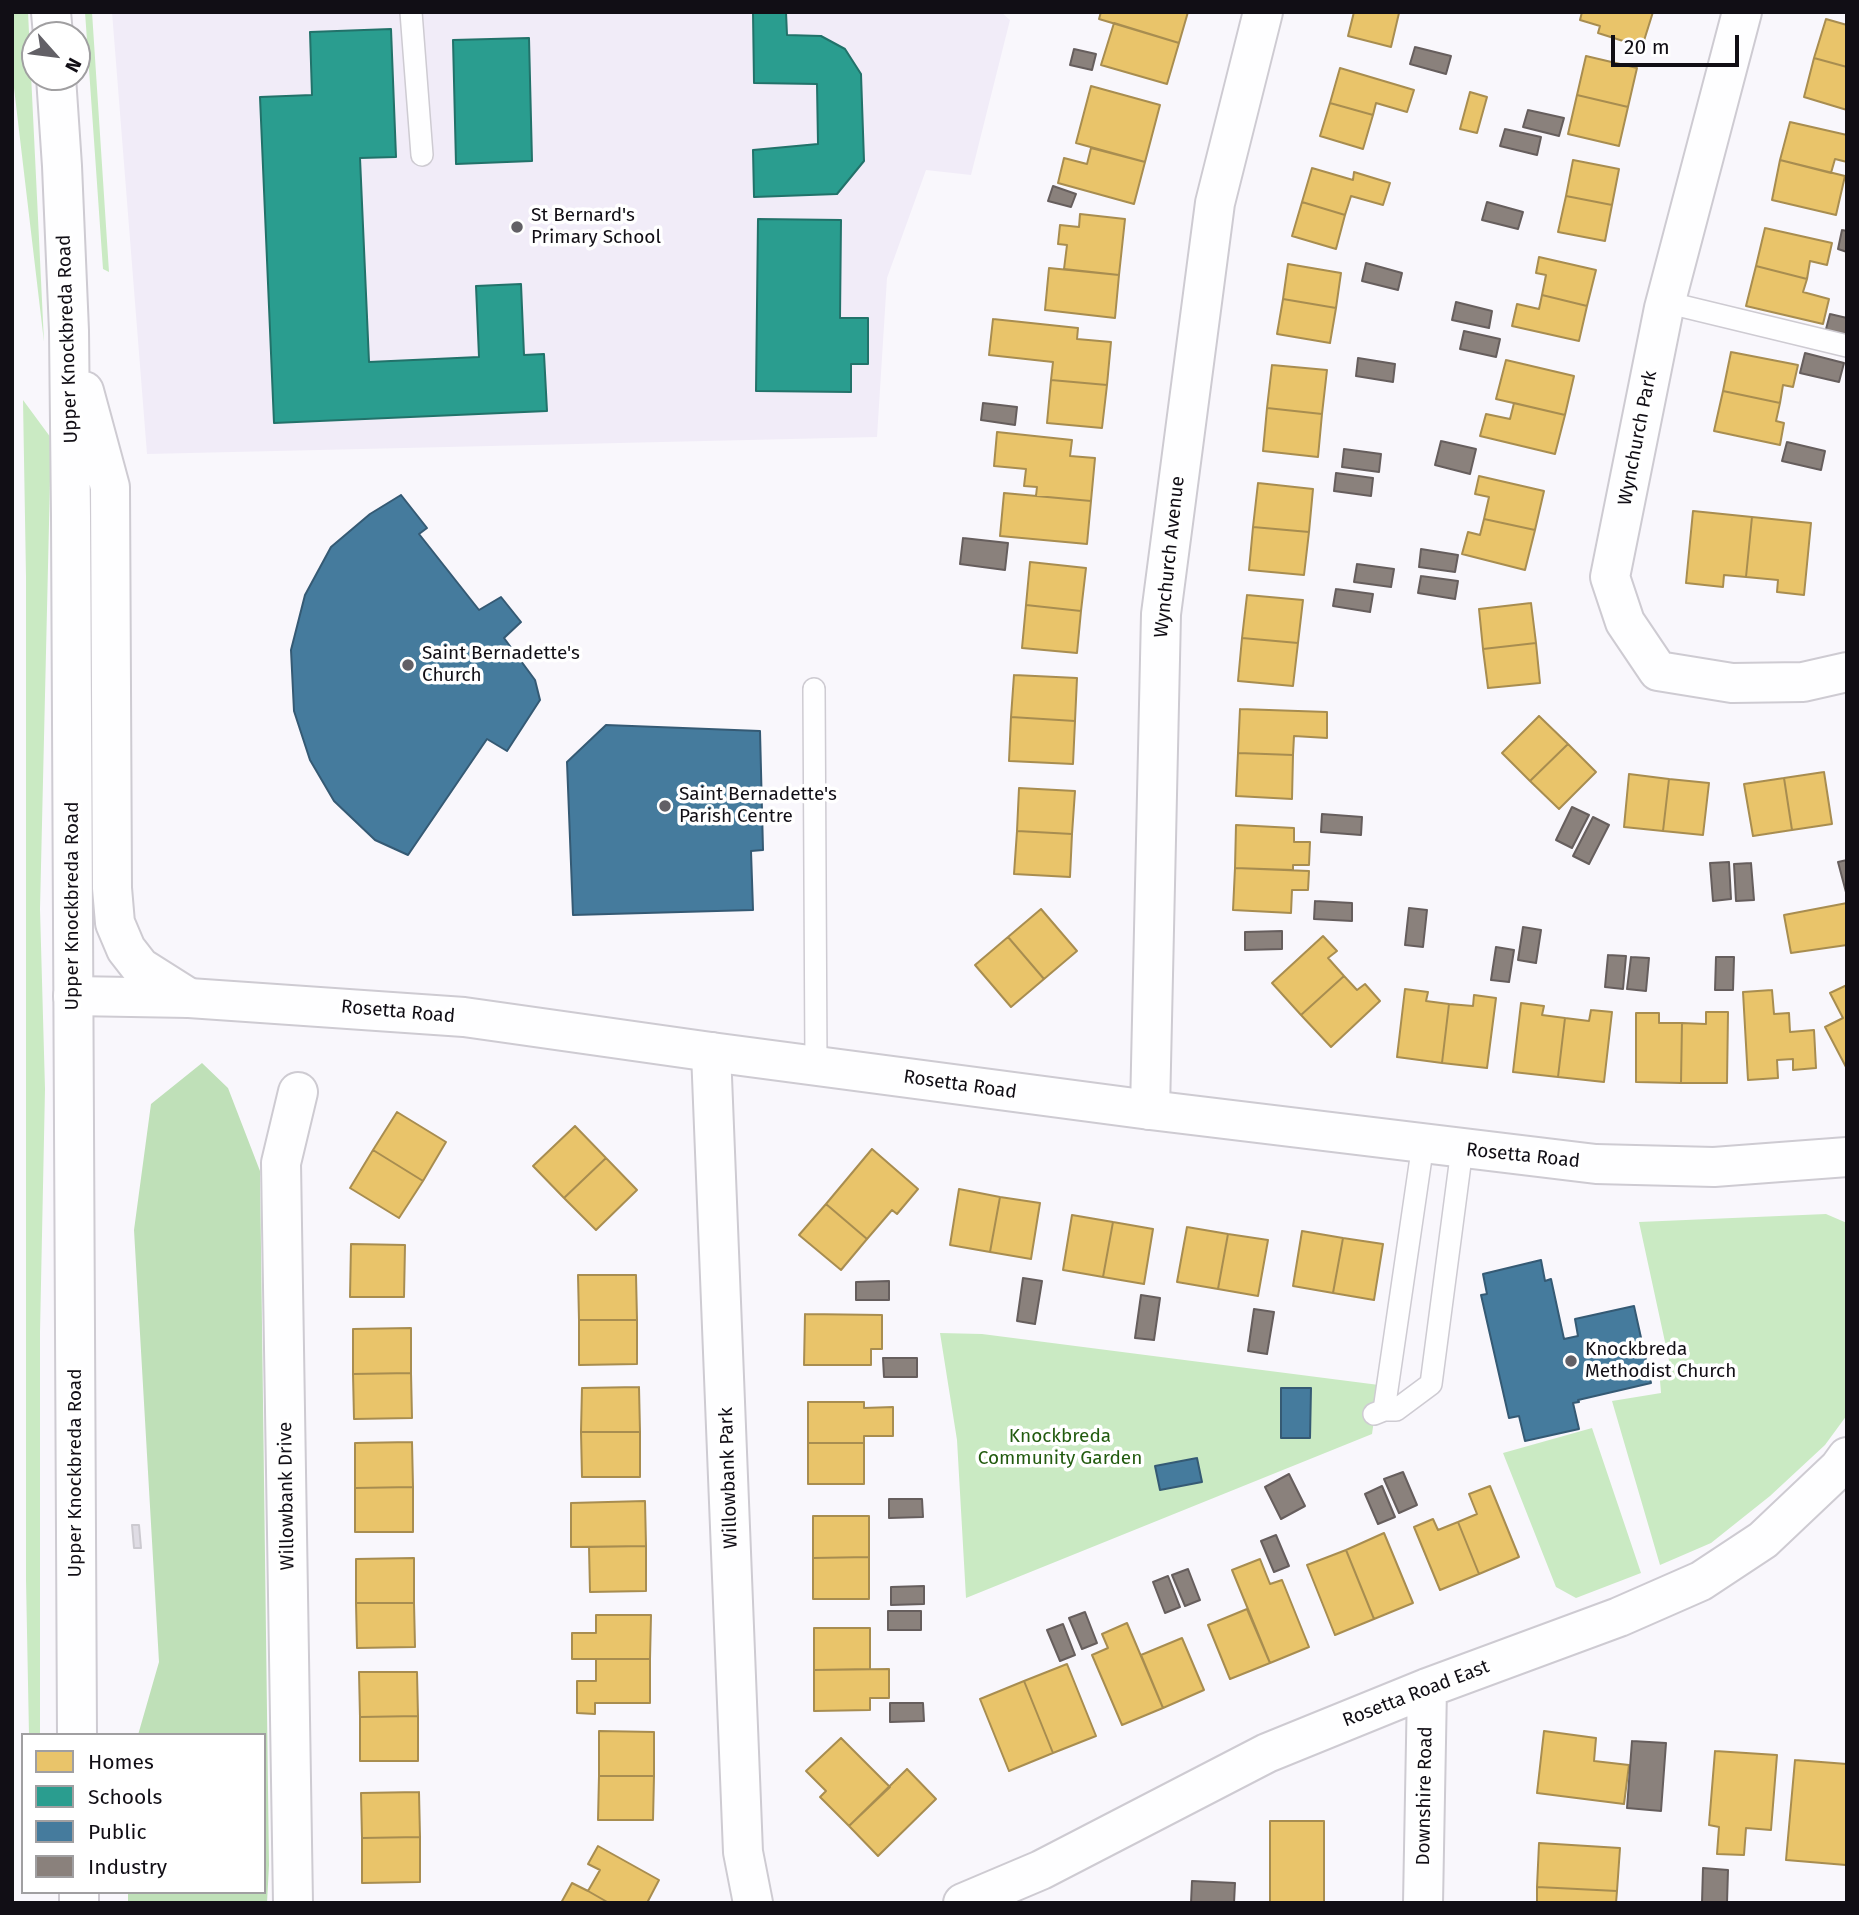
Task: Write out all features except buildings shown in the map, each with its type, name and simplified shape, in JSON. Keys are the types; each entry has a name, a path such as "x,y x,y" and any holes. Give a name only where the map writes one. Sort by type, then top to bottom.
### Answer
{"main road":[{"name":"Wynchurch Avenue","path":"1150,1110 1161,614 1215,203 1263,12"},
{"name":"Wynchurch Park","path":"1742,12 1665,302 1610,577 1625,622 1658,671 1732,683 1803,682 1847,673"},
{"name":"Upper Knockbreda Road","path":"57,91 69,331 77,1733"},
{"path":"69,331 110,487 112,888 115,923 126,949 139,967 189,998"},
{"name":"Rosetta Road","path":"73,996 189,998 464,1017 1150,1110 1596,1164 1714,1167 1847,1157"},
{"name":"Willowbank Park","path":"710,1052 743,1852 753,1903"},
{"name":"Willowbank Drive","path":"293,1903 281,1163 298,1092"},
{"name":"Rosetta Road East","path":"963,1903 1041,1870 1267,1753 1427,1688 1619,1617 1701,1581 1763,1540 1839,1468 1847,1457"},
{"name":"Downshire Road","path":"1423,1903 1427,1688"}],"lane":[{"path":"411,12 422,155"},
{"path":"1665,302 1847,346"},
{"path":"814,688 816,1065"},
{"path":"1423,1144 1379,1412 1396,1410 1431,1384 1462,1149"}],"shaded area":[{"name":"St Bernard's Primary School","path":"112,12 1001,12 1010,20 971,175 926,170 887,278 877,437 147,454"}],"green space":[{"path":"12,12 28,12 28,21 21,21 21,91 32,91 44,342 12,71"},
{"path":"85,12 92,12 109,272 103,269 91,91 91,21 86,21"},
{"path":"23,400 51,438 40,909 45,1089 40,1332 40,1733 29,1733 26,1580 26,577"},
{"path":"202,1063 228,1088 260,1171 269,1865 267,1903 128,1903 128,1894 266,1894 266,1733 139,1733 159,1662 134,1230 151,1104"},
{"path":"1826,1214 1847,1223 1847,1415 1825,1445 1770,1496 1711,1543 1660,1565 1612,1401 1661,1393 1659,1368 1670,1365 1639,1222"},
{"name":"Knockbreda Community Garden","path":"940,1333 982,1334 1379,1385 1372,1434 966,1598 957,1440"},
{"path":"1592,1428 1641,1573 1576,1598 1556,1587 1503,1453"}],"place":[{"name":"St Bernard's Primary School","path":"517,227"},
{"name":"Saint Bernadette's Church","path":"408,665"},
{"name":"Saint Bernadette's Parish Centre","path":"665,806"},
{"name":"Knockbreda Methodist Church","path":"1571,1361"}]}
